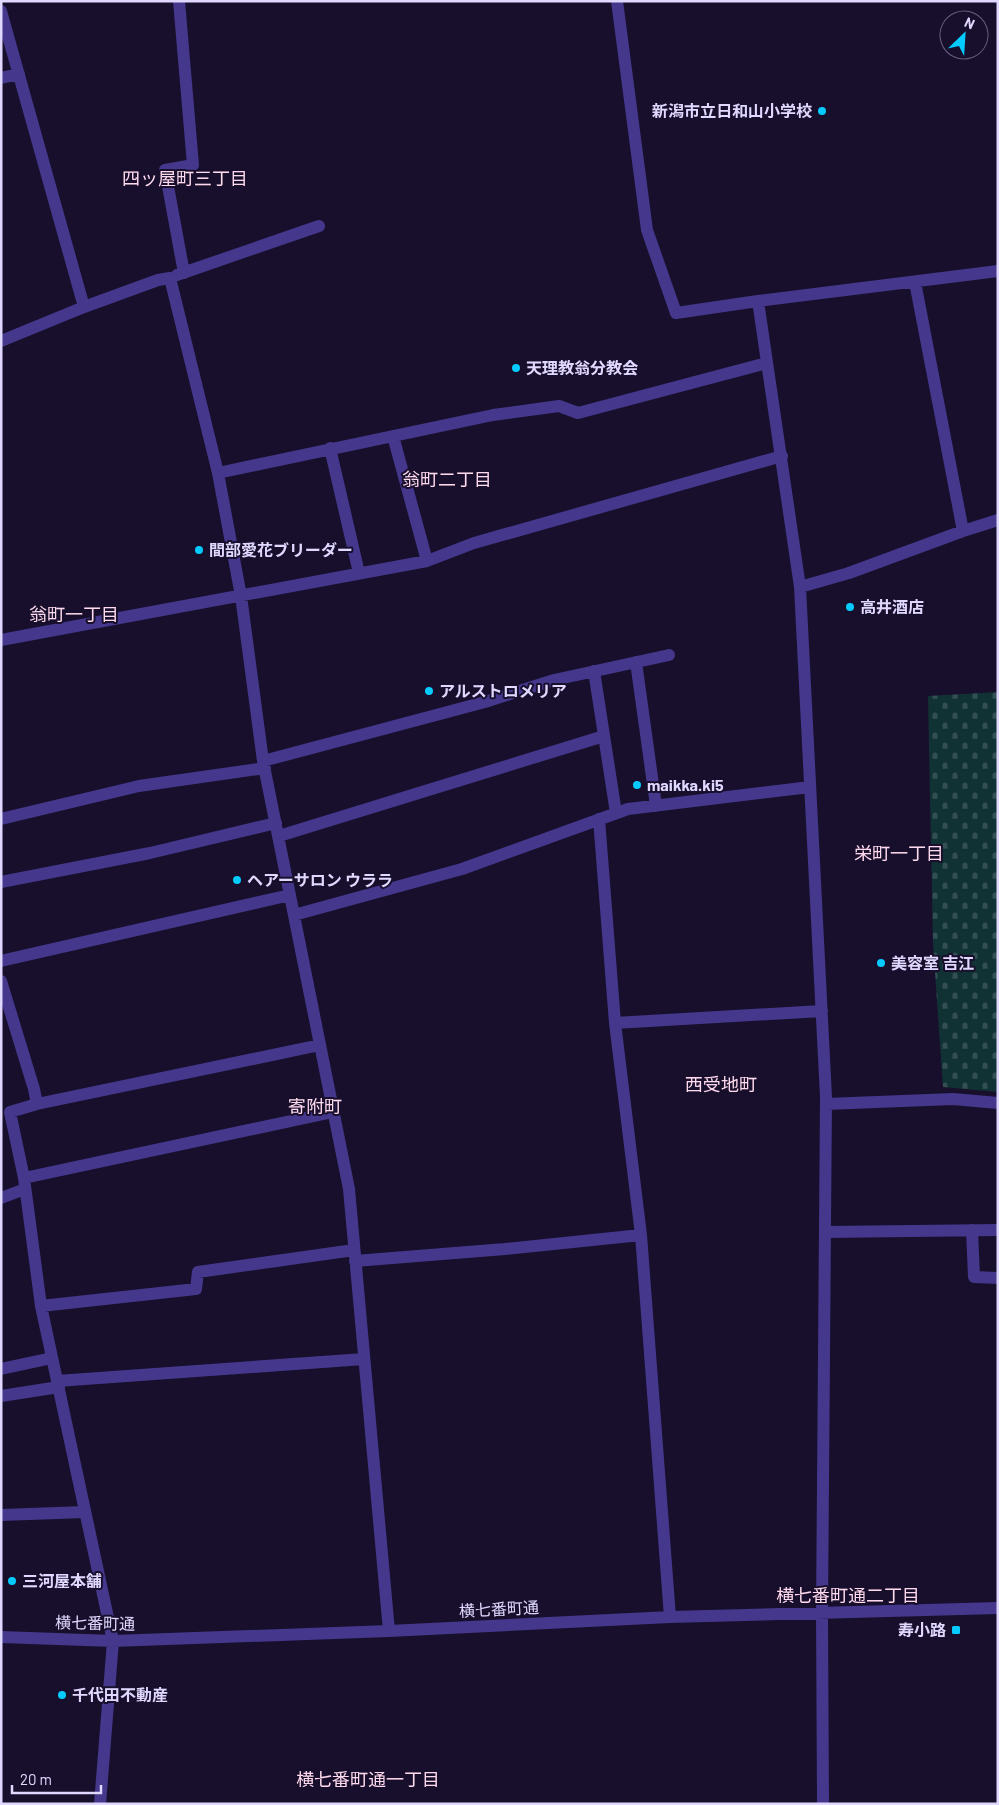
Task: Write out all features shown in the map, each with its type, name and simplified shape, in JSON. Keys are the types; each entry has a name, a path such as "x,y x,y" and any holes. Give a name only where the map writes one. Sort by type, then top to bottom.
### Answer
{"street":[{"path":"179,1 193,165 165,170 184,273"},
{"path":"617,1 647,230 676,313 998,271"},
{"path":"1,11 84,307"},
{"path":"1,78 19,74"},
{"path":"1,341 84,307 158,280 170,278 319,226"},
{"path":"170,278 218,473 242,596 264,765 349,1190 389,1631"},
{"path":"915,282 963,531"},
{"path":"758,301 800,586 822,1010 826,1104 822,1612 823,1804"},
{"path":"218,473 330,448 492,416 559,406 578,413 767,363"},
{"path":"393,436 428,560"},
{"path":"330,448 359,574"},
{"path":"1,640 428,560 474,543 782,456"},
{"path":"800,586 849,573 998,520"},
{"path":"1,820 139,786 264,765 485,702 554,680 669,655"},
{"path":"636,662 656,806"},
{"path":"594,671 616,813"},
{"path":"278,836 604,736"},
{"path":"294,915 462,869 628,809 810,787"},
{"path":"599,819 614,1023 641,1235 670,1617"},
{"path":"1,882 150,853 276,823"},
{"path":"1,961 290,896"},
{"path":"1,981 37,1104"},
{"path":"614,1023 822,1010"},
{"path":"100,1804 113,1641 41,1306 25,1183 6,1114 37,1104 320,1045"},
{"path":"826,1104 953,1099 998,1103"},
{"path":"1,1198 25,1183 333,1112"},
{"path":"972,1230 974,1277 998,1278"},
{"path":"825,1232 998,1230"},
{"path":"41,1306 196,1289 198,1272 355,1255 505,1249 641,1235"},
{"path":"1,1369 52,1358"},
{"path":"1,1396 58,1384 364,1359"},
{"path":"1,1515 85,1512"},
{"name":"横七番町通","path":"1,1636 113,1641 389,1631 670,1617 998,1608"}],"green space":[{"path":"998,692 998,1092 943,1087 933,943 928,696"}],"place":[{"name":"新潟市立日和山小学校","path":"822,111"},
{"name":"天理教翁分教会","path":"516,368"},
{"name":"間部愛花ブリーダー","path":"199,550"},
{"name":"高井酒店","path":"850,607"},
{"name":"アルストロメリア","path":"429,691"},
{"name":"maikka.ki5","path":"637,785"},
{"name":"ヘアーサロン ウララ","path":"237,880"},
{"name":"美容室 吉江","path":"881,963"},
{"name":"三河屋本舗","path":"12,1581"},
{"name":"寿小路","path":"956,1630"},
{"name":"千代田不動産","path":"62,1695"}],"district":[{"name":"四ッ屋町三丁目","path":"185,179"},
{"name":"翁町二丁目","path":"447,480"},
{"name":"翁町一丁目","path":"74,615"},
{"name":"栄町一丁目","path":"899,854"},
{"name":"西受地町","path":"721,1085"},
{"name":"寄附町","path":"315,1107"},
{"name":"横七番町通二丁目","path":"848,1596"},
{"name":"横七番町通一丁目","path":"368,1780"}]}
